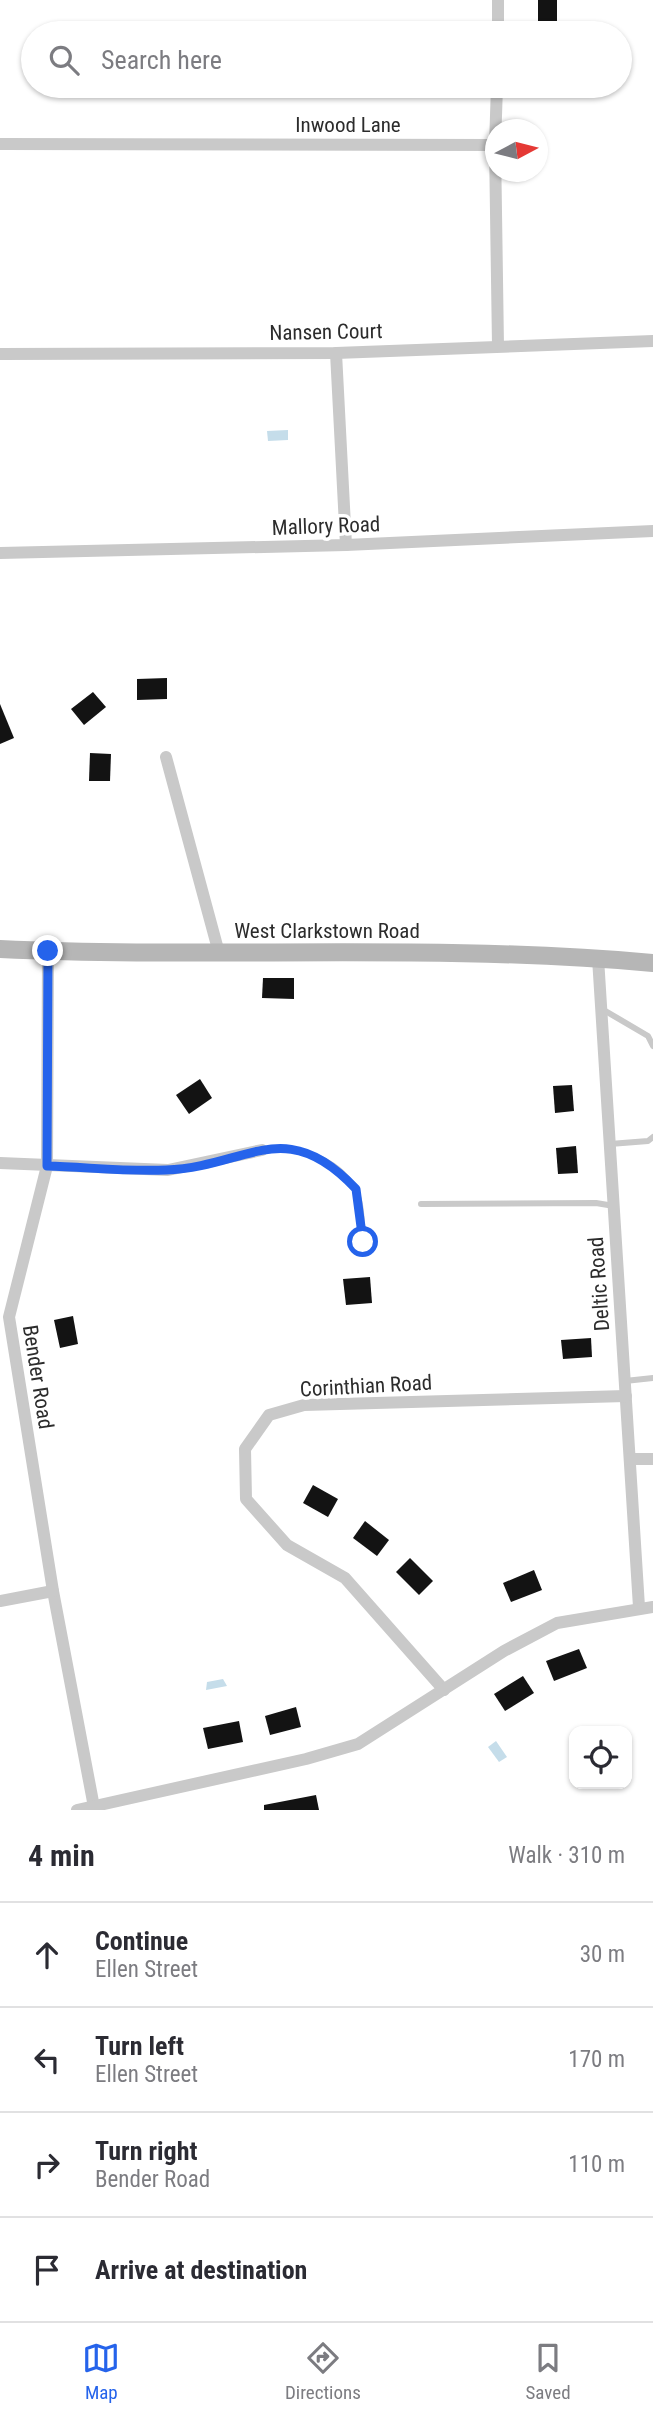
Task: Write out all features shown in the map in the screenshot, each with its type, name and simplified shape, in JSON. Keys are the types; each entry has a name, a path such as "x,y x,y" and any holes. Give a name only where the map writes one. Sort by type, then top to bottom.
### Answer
{"street":[{"path":"498,0 498,21"},
{"path":"495,119 496,98"},
{"name":"Inwood Lane","path":"0,144 485,145"},
{"path":"496,182 498,346"},
{"name":"Nansen Court","path":"0,354 336,353 653,341"},
{"path":"336,353 346,545"},
{"name":"Mallory Road","path":"0,553 346,545 653,531"},
{"path":"166,757 219,953"},
{"name":"West Clarkstown Road","path":"0,949 598,958 653,963"},
{"name":"Bender Road","path":"48,951 47,1166 5,1317 94,1807"},
{"name":"Deltic Road","path":"598,958 639,1607"},
{"path":"0,1163 168,1170 262,1150"},
{"name":"Corinthian Road","path":"444,1690 345,1578 288,1545 246,1499 244,1449 269,1415 304,1405 626,1396"},
{"path":"630,1460 653,1459"},
{"path":"0,1601 53,1591"},
{"path":"77,1810 306,1759 358,1744 503,1651 557,1623 639,1607 653,1607"}],"lane":[{"path":"601,1008 648,1036 653,1046"},
{"path":"610,1144 648,1141 653,1137"},
{"path":"262,1150 293,1148 317,1157 345,1178 356,1189 363,1242"},
{"path":"421,1204 596,1203 614,1206"},
{"path":"625,1381 653,1378"}],"water":[{"path":"288,430 288,440 268,441 267,431"},
{"path":"223,1679 227,1686 206,1690 207,1682"},
{"path":"496,1741 507,1757 499,1762 488,1747"}],"building":[{"path":"538,0 557,0 557,21 538,21"},
{"path":"167,678 167,699 137,700 137,679"},
{"path":"93,692 106,707 84,725 71,709"},
{"path":"0,704 14,738 0,744"},
{"path":"90,753 111,754 110,781 89,781"},
{"path":"263,978 294,978 294,999 262,998"},
{"path":"200,1079 212,1098 189,1114 176,1095"},
{"path":"572,1085 574,1111 555,1113 553,1086"},
{"path":"576,1146 578,1173 558,1174 556,1148"},
{"path":"370,1277 372,1303 346,1305 343,1279"},
{"path":"73,1316 78,1344 60,1348 54,1320"},
{"path":"591,1338 592,1357 563,1359 561,1340"},
{"path":"313,1485 338,1499 328,1517 303,1503"},
{"path":"365,1521 389,1540 377,1556 353,1538"},
{"path":"410,1558 433,1581 419,1595 396,1572"},
{"path":"534,1570 542,1590 511,1602 503,1583"},
{"path":"579,1649 587,1668 554,1681 546,1661"},
{"path":"523,1676 534,1693 505,1711 494,1694"},
{"path":"296,1707 301,1727 270,1735 265,1716"},
{"path":"239,1721 243,1742 208,1749 203,1728"},
{"path":"316,1795 319,1810 264,1810 264,1805"}],"route":[{"path":"48,951 47,1166 168,1170 279,1147 293,1148 317,1157 356,1189 363,1242"}]}
